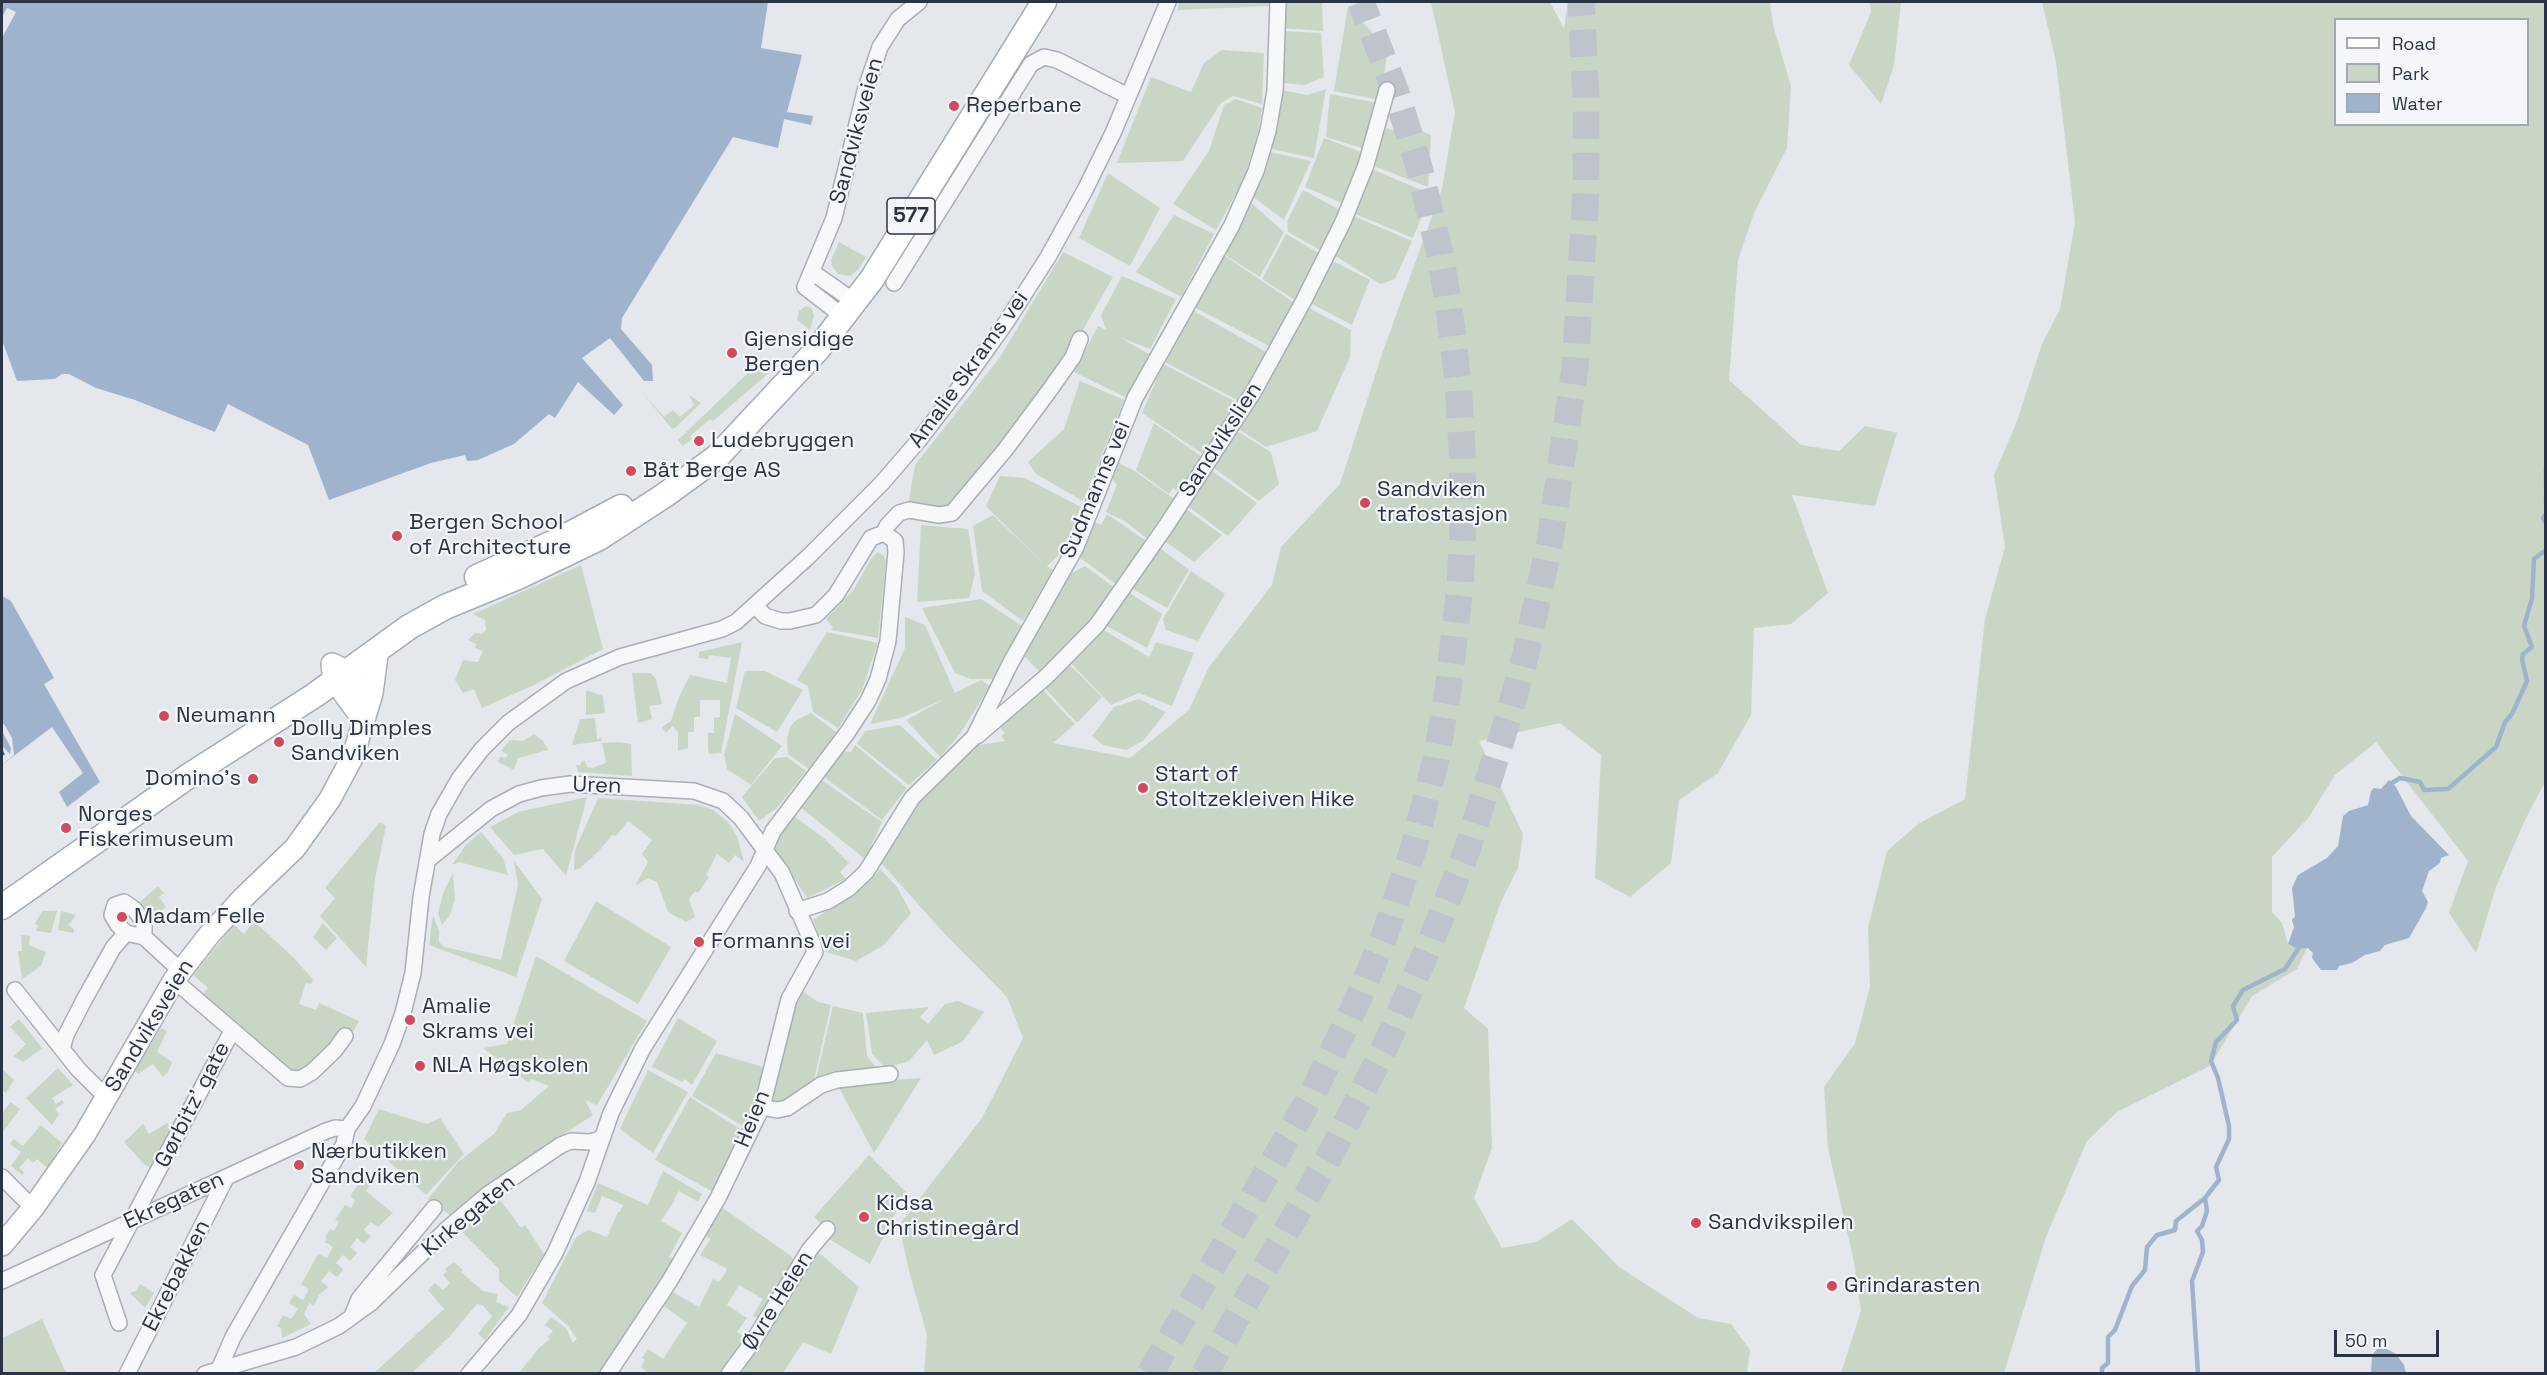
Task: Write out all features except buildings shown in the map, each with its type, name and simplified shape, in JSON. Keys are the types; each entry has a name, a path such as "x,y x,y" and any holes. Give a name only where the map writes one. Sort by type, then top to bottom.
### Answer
{"main road":[{"name":"577","path":"2,908 190,775 229,741 337,672 444,607 518,578 599,538 665,495 717,457 800,370 872,279 1044,2"},
{"name":"577","path":"337,672 378,629 421,601 557,541 616,510 712,451 757,415"},
{"name":"Sandviksveien","path":"2,1245 33,1208 70,1156 177,976 242,898 295,848 314,825 353,756 372,693 378,648"},
{"path":"337,672 359,714 364,717"}],"street":[{"name":"Sandviksveien","path":"849,310 805,287 834,218 865,91 880,47 897,19 919,2"},
{"name":"Amalie Skrams vei","path":"220,1368 233,1337 345,1144 347,1129 363,1106 392,1044 409,993 432,834 439,814 459,779 492,738 533,702 566,681 620,657 722,629 747,614 808,558 882,483 919,440 979,361 1021,301 1061,235 1094,173 1168,2"},
{"name":"Sudmanns vei","path":"797,911 828,901 849,888 866,872 912,798 974,737 1010,664 1076,547 1135,398 1249,191 1263,149 1275,92 1278,2"},
{"path":"894,283 1031,64 1044,57 1057,60 1128,96"},
{"name":"Sandvikslien","path":"974,737 1003,716 1047,676 1096,625 1166,525 1254,391 1304,302 1343,222 1366,165 1387,90"},
{"path":"812,273 849,310"},
{"path":"756,606 765,616 781,621 816,615 836,595 871,538 884,533 892,519 909,510 939,515 952,513 1043,399 1073,357 1080,339"},
{"path":"469,1374 519,1315 547,1269 574,1213 600,1139 626,1079 643,1048 759,866 773,831 836,749 868,701 878,679 888,641 897,547 891,537 884,533"},
{"name":"Uren","path":"428,860 444,849 475,819 505,801 519,794 541,788 570,784 674,789 710,795 733,808 764,851"},
{"name":"Heien","path":"608,1374 669,1282 718,1198 762,1107 789,999 815,952 782,873 764,851"},
{"path":"144,937 144,922 134,909 128,903 117,903 112,915 126,933 144,937 177,976 232,1031 277,1071 292,1079 305,1077 321,1065 345,1036"},
{"path":"62,1049 66,1035 84,1000 113,948 126,933"},
{"path":"15,990 62,1049 106,1097"},
{"name":"Gørbitz' gate","path":"119,1323 103,1275 232,1031"},
{"path":"762,1107 777,1110 787,1108 821,1085 837,1080 890,1074"},
{"name":"Ekregaten","path":"2,1281 326,1131 336,1128 347,1129"},
{"name":"Kirkegaten","path":"205,1374 296,1347 351,1319 486,1195 561,1145 571,1141 590,1142 600,1139"},
{"path":"2,1177 33,1208"},
{"name":"Ekrebakken","path":"127,1374 226,1178"},
{"name":"Kirkegaten","path":"351,1319 359,1299 435,1208"},
{"name":"Øvre Heien","path":"729,1374 754,1340 810,1249 827,1230"}],"green space":[{"path":"1179,2 1270,2 1271,6 1177,10"},
{"path":"1284,2 1322,2 1323,31 1282,28"},
{"path":"1431,2 1550,2 1564,29 1568,2 1770,2 1773,25 1791,86 1787,148 1754,213 1738,260 1729,380 1801,445 1839,451 1865,426 1897,433 1875,506 1792,495 1828,593 1791,624 1754,628 1751,715 1718,773 1679,800 1671,863 1630,897 1595,878 1601,755 1560,723 1479,741 1523,834 1518,868 1500,904 1464,1008 1488,1029 1492,1148 1474,1198 1502,1248 1536,1242 1572,1219 1619,1267 1698,1318 1731,1324 1750,1350 1747,1373 924,1373 927,1335 899,1225 982,1118 1023,1038 1007,997 944,933 874,855 960,748 1005,741 1001,736 1005,733 1000,728 1040,687 1075,724 1053,743 1130,758 1189,710 1209,667 1272,585 1281,547 1340,484 1383,351 1442,189 1455,112"},
{"path":"1870,2 1901,2 1894,65 1881,104 1849,65 1871,12"},
{"path":"2042,2 2545,2 2545,782 2524,822 2496,887 2476,953 2449,913 2468,861 2376,742 2335,775 2309,817 2272,857 2272,912 2282,923 2288,944 2298,949 2307,948 2297,969 2252,996 2210,1066 2117,1112 2087,1141 2046,1237 2004,1373 1841,1373 1861,1311 1854,1262 1828,1148 1824,1087 1855,1043 1870,987 1868,928 1887,851 1918,824 1965,799 1985,619 2005,547 1994,475 2017,421 2042,344 2060,309 2075,222 2056,62"},
{"path":"1348,6 1388,50 1380,100 1334,91"},
{"path":"1283,31 1321,33 1324,77 1305,85 1284,83"},
{"path":"1222,50 1264,53 1262,104 1233,96 1221,103 1183,161 1117,163 1151,77 1191,92 1204,63"},
{"path":"1326,89 1314,158 1271,149 1282,90 1307,95"},
{"path":"1330,94 1378,103 1365,149 1326,137"},
{"path":"1236,99 1262,108 1257,138 1243,180 1216,230 1173,204 1209,151 1224,105"},
{"path":"1407,125 1431,135 1428,187 1371,165 1386,128 1403,133"},
{"path":"1324,138 1364,153 1344,204 1305,187"},
{"path":"1270,152 1311,161 1284,220 1252,196"},
{"path":"1369,168 1431,194 1413,238 1353,213"},
{"path":"1108,173 1160,208 1130,266 1079,238"},
{"path":"1303,190 1342,211 1324,252 1288,232 1287,221"},
{"path":"1250,202 1284,232 1260,277 1222,253"},
{"path":"1174,215 1214,234 1181,297 1136,272"},
{"path":"1351,215 1412,241 1395,279 1380,284 1334,255"},
{"path":"1286,234 1322,255 1298,302 1262,279"},
{"path":"839,242 866,257 858,270 850,276 838,274 832,266 831,260"},
{"path":"1063,252 1113,277 1075,344 1052,381 950,510 908,506 915,465 1000,357"},
{"path":"1222,254 1296,304 1273,348 1194,307"},
{"path":"1331,260 1370,280 1352,325 1310,303"},
{"path":"1122,276 1176,299 1150,349 1119,337 1149,354 1127,398 1074,372 1098,326 1106,330 1101,315"},
{"path":"806,306 811,308 814,315 810,330 797,320 799,311"},
{"path":"1307,307 1351,330 1350,357 1317,431 1266,447 1236,427"},
{"path":"1192,310 1268,353 1239,401 1163,361"},
{"path":"770,363 768,373 763,378 713,421 710,419 690,436 692,439 683,446 678,440 751,370"},
{"path":"1163,364 1238,403 1204,455 1142,413"},
{"path":"1080,381 1124,400 1083,501 1036,474 1028,462 1064,429"},
{"path":"642,392 664,417 673,410 680,417 694,405 689,395 701,403 672,429"},
{"path":"1154,423 1201,456 1189,474 1192,476 1180,492 1173,488 1169,494 1136,470"},
{"path":"1235,430 1271,452 1279,484 1259,501 1211,466"},
{"path":"1119,463 1133,470 1174,499 1146,538 1126,522 1106,512 1117,485 1112,478"},
{"path":"1208,468 1257,503 1228,536 1186,505"},
{"path":"1000,476 1025,478 1081,507 1063,551 1047,566 1053,570 1023,621 982,591 973,526 993,515 1044,564 986,506"},
{"path":"1183,507 1222,535 1194,562 1162,539"},
{"path":"1107,514 1145,540 1117,585 1079,557 1094,522 1101,525"},
{"path":"921,525 968,529 975,574 969,598 917,602"},
{"path":"1157,546 1189,570 1167,608 1129,587"},
{"path":"878,552 884,556 886,562 878,638 831,630 833,627 826,619 854,589 871,559"},
{"path":"581,565 603,649 534,685 482,708 474,689 463,693 455,680 463,660 478,662 483,651 475,648 476,644 468,640 475,633 482,634 486,630 485,620 473,614"},
{"path":"1085,566 1115,588 1083,633 1042,674 1023,655 1066,576"},
{"path":"1191,571 1225,594 1198,641 1166,630 1163,619"},
{"path":"1128,592 1162,614 1147,648 1103,624"},
{"path":"981,599 1022,626 994,679 971,679 955,673 922,608"},
{"path":"905,617 925,625 955,693 981,680 990,686 960,734 940,757 906,720 945,699 901,718 870,724 905,648"},
{"path":"1100,628 1149,657 1156,642 1194,653 1172,706 1139,693 1111,705 1069,661"},
{"path":"827,632 878,643 862,690 838,728 813,712 808,686 797,680"},
{"path":"742,642 721,753 709,754 708,749 708,733 714,733 714,718 720,717 720,700 700,700 700,717 694,717 694,732 688,732 688,748 678,751 678,732 672,726 666,733 662,727 671,721 690,675 727,683 731,658 709,655 708,659 699,658 699,652"},
{"path":"1068,663 1102,697 1077,723 1042,685"},
{"path":"745,671 765,671 803,690 777,732 736,708"},
{"path":"632,673 651,673 656,679 662,704 649,706 652,719 638,723"},
{"path":"586,690 603,696 605,713 586,715"},
{"path":"1139,699 1166,712 1143,741 1126,750 1103,745 1092,736 1114,707"},
{"path":"811,713 836,732 809,769 788,754 787,738 790,727 795,721"},
{"path":"735,714 782,746 751,785 727,769 724,755"},
{"path":"595,718 597,739 602,738 602,741 572,745 580,719"},
{"path":"900,725 937,760 909,785 857,744 865,731"},
{"path":"534,734 543,741 548,750 518,758 514,770 498,762 500,757 506,758 508,755 501,751 510,740 523,741"},
{"path":"602,743 631,744 632,776 578,772 576,765 580,765 581,762 585,761 587,767 592,768 606,763"},
{"path":"855,745 907,788 882,820 824,777 844,751 851,752"},
{"path":"787,757 806,771 777,808 759,821 742,797 775,758"},
{"path":"820,779 882,822 865,859 800,807"},
{"path":"587,797 566,876 543,849 514,855 490,827 518,812"},
{"path":"598,798 699,805 713,810 728,822 737,836 744,862 735,855 729,863 717,854 706,875 709,877 698,893 695,891 689,899 695,917 686,922 668,912 657,882 648,878 635,886 648,862 642,854 652,840 628,821 616,836 612,835 598,852 579,869 574,870 575,850"},
{"path":"791,814 825,839 849,863 840,872 846,879 807,898 774,847"},
{"path":"380,822 386,826 375,879 366,967 320,916 335,898 325,888"},
{"path":"481,832 503,858 508,875 459,862 452,865 465,846"},
{"path":"514,861 542,899 516,977 429,945 433,915 439,931 439,942 445,947 501,960 518,885"},
{"path":"880,869 897,887 911,913 884,945 856,961 826,952 813,920 870,881"},
{"path":"453,873 455,899 450,915 442,925 438,913 444,891"},
{"path":"158,886 164,893 159,897 166,907 153,917 149,917 139,903"},
{"path":"596,901 671,947 638,1004 564,961"},
{"path":"42,911 57,911 51,933 36,931 38,926 35,924"},
{"path":"61,911 76,915 68,925 74,929 73,933 58,930"},
{"path":"254,921 296,960 313,980 311,984 306,983 299,1004 316,1010 319,1003 359,1021 350,1037 313,1067 294,1075 200,997 208,988 193,975 234,925 244,934"},
{"path":"323,923 337,938 326,950 313,937"},
{"path":"21,935 30,936 29,945 46,952 41,966 22,979 18,951 22,951"},
{"path":"536,956 647,1021 597,1105 585,1100 593,1115 500,1176 451,1216 428,1199 458,1162 494,1134 507,1113 521,1110 549,1086 531,1079 529,1083 483,1048 507,1044"},
{"path":"799,989 818,1002 831,1005 814,1080 786,1104 769,1103"},
{"path":"958,1001 984,1012 962,1042 934,1055 927,1040 909,1061 885,1068 872,1054 866,1013 929,1007 920,1017 928,1024 945,1004"},
{"path":"833,1006 863,1013 867,1056 877,1069 816,1078"},
{"path":"678,1018 717,1041 692,1085 685,1079 682,1082 652,1067"},
{"path":"19,1019 42,1048 23,1062 14,1056 26,1044 10,1027"},
{"path":"161,1028 167,1031 157,1052 172,1062 168,1072 163,1077 153,1064 138,1074 134,1070"},
{"path":"716,1053 766,1068 758,1102 743,1126 692,1096"},
{"path":"58,1068 73,1085 52,1098 56,1104 62,1100 64,1103 55,1109 59,1114 52,1125 26,1098"},
{"path":"2,1069 14,1080 6,1093 2,1090"},
{"path":"648,1070 688,1092 653,1153 620,1129"},
{"path":"921,1078 874,1153 837,1084"},
{"path":"690,1097 743,1131 713,1192 655,1160"},
{"path":"188,1099 154,1170 144,1164 124,1142 143,1124 149,1134 167,1123 170,1127"},
{"path":"11,1102 20,1109 2,1133 2,1113"},
{"path":"379,1109 427,1124 440,1118 464,1154 426,1195 364,1139"},
{"path":"41,1125 62,1143 47,1168 37,1159 33,1163 28,1158 19,1168 24,1172 22,1175 11,1166 21,1152 10,1144 14,1139 23,1146"},
{"path":"869,1155 906,1192 870,1264 816,1231 821,1224 814,1217"},
{"path":"663,1171 702,1194 698,1202 679,1191 661,1221 682,1233 669,1257 675,1260 601,1373 518,1374 539,1348 550,1339 548,1337 553,1331 545,1325 551,1317 566,1328 573,1343 577,1339 568,1326 542,1303 576,1237 588,1230 607,1237 620,1212 623,1205 602,1196 595,1213 587,1211 598,1183 648,1205"},
{"path":"363,1178 370,1185 366,1191 393,1213 378,1227 371,1222 364,1230 371,1236 364,1244 357,1238 350,1247 357,1253 350,1261 343,1255 336,1263 343,1269 340,1274 337,1277 329,1271 321,1281 328,1287 319,1295 314,1306 309,1303 304,1314 311,1324 282,1338 281,1328 277,1326 283,1315 291,1319 298,1309 289,1303 294,1295 303,1300 309,1289 301,1285 318,1254 327,1258 333,1247 325,1242 327,1238 325,1237 330,1229 334,1231 339,1222 335,1220 345,1205 351,1208 355,1200 350,1196"},
{"path":"498,1197 521,1228 525,1225 544,1254 517,1297 499,1281 499,1269 458,1228"},
{"path":"720,1206 791,1256 794,1263 761,1321 753,1316 763,1299 739,1285 727,1305 747,1318 737,1332 749,1339 722,1373 648,1373 641,1367 645,1360 642,1358 648,1349 663,1359 687,1323 661,1304 671,1291 699,1307 713,1279 719,1282 726,1272 726,1268 700,1255 711,1239 702,1234"},
{"path":"817,1251 859,1287 831,1354 803,1342 783,1373 732,1374"},
{"path":"454,1262 463,1270 461,1272 483,1291 498,1294 496,1302 509,1307 485,1340 478,1334 492,1316 482,1305 477,1304 451,1335 412,1373 374,1373 444,1309 428,1290 435,1283 443,1290 450,1283 443,1275 447,1271 445,1269"},
{"path":"140,1284 154,1293 145,1308 130,1293 136,1291"},
{"path":"42,1319 66,1373 2,1373 2,1338"}],"water":[{"path":"2,2 768,2 761,48 802,55 787,112 813,116 811,125 784,119 778,148 733,137 622,318 621,329 652,365 653,381 644,381 610,338 582,358 623,405 614,415 578,382 555,418 549,414 514,444 478,460 467,461 465,455 431,463 329,500 308,445 228,404 215,432 135,400 96,388 69,374 62,374 55,379 17,381 2,340 2,38 16,12 7,8 2,17"},
{"path":"2,596 11,601 54,678 44,684 100,782 67,807 59,792 83,773 52,727 2,765"},
{"path":"2389,780 2396,787 2411,816 2449,855 2441,858 2440,863 2429,871 2422,891 2428,902 2409,938 2385,945 2380,951 2339,966 2337,970 2321,970 2308,948 2298,949 2288,944 2294,927 2292,920 2295,916 2292,888 2298,875 2327,858 2338,846 2343,816 2349,811 2368,805 2371,791 2374,788 2381,789"},
{"path":"2378,1348 2385,1348 2396,1354 2404,1365 2406,1373 2371,1373 2372,1355"}],"pier":[{"path":"4,724 12,738 14,755 2,765 2,756 5,754 2,746 10,754 11,748 2,731"}],"waterway":[{"path":"2546,467 2546,486"},
{"path":"2546,498 2546,504"},
{"path":"2546,514 2543,518 2546,523"},
{"path":"2392,783 2400,778 2420,782 2424,790 2448,789 2496,747 2505,722 2512,714 2527,681 2522,659 2523,654 2532,647 2524,626 2532,598 2534,559 2546,550"},
{"path":"2198,1374 2192,1281 2203,1252 2202,1240 2197,1231 2202,1226 2207,1211 2205,1198 2219,1180 2216,1167 2229,1139 2229,1126 2218,1078 2211,1061 2216,1042 2237,1020 2233,1006 2243,990 2285,969 2298,949"},
{"path":"2102,1374 2102,1368 2108,1363 2108,1337 2115,1330 2132,1286 2145,1270 2147,1247 2157,1235 2175,1230 2176,1221 2205,1198"}],"ferry route":[{"path":"2,751 4,755"}],"tunnel":[{"path":"1150,1374 1312,1095 1359,997 1384,937 1413,850 1436,759 1448,691 1460,587 1463,523 1458,382 1449,307 1440,254 1419,167 1397,95 1361,2"},
{"path":"1204,1374 1329,1157 1384,1049 1432,939 1467,850 1526,653 1550,541 1575,368 1586,191 1586,96 1581,2"}],"place":[{"name":"Reperbane","path":"954,106"},
{"name":"Gjensidige Bergen","path":"732,353"},
{"name":"Ludebryggen","path":"699,441"},
{"name":"Båt Berge AS","path":"631,471"},
{"name":"Sandviken trafostasjon","path":"1365,503"},
{"name":"Bergen School of Architecture","path":"397,536"},
{"name":"Neumann","path":"164,716"},
{"name":"Dolly Dimples Sandviken","path":"279,742"},
{"name":"Domino's","path":"253,779"},
{"name":"Start of Stoltzekleiven Hike","path":"1143,788"},
{"name":"Norges Fiskerimuseum","path":"66,828"},
{"name":"Madam Felle","path":"122,917"},
{"name":"Formanns vei","path":"699,942"},
{"name":"Amalie Skrams vei","path":"410,1020"},
{"name":"NLA Høgskolen","path":"420,1066"},
{"name":"Nærbutikken Sandviken","path":"299,1165"},
{"name":"Kidsa Christinegård","path":"864,1217"},
{"name":"Sandvikspilen","path":"1696,1223"},
{"name":"Grindarasten","path":"1832,1286"}]}
